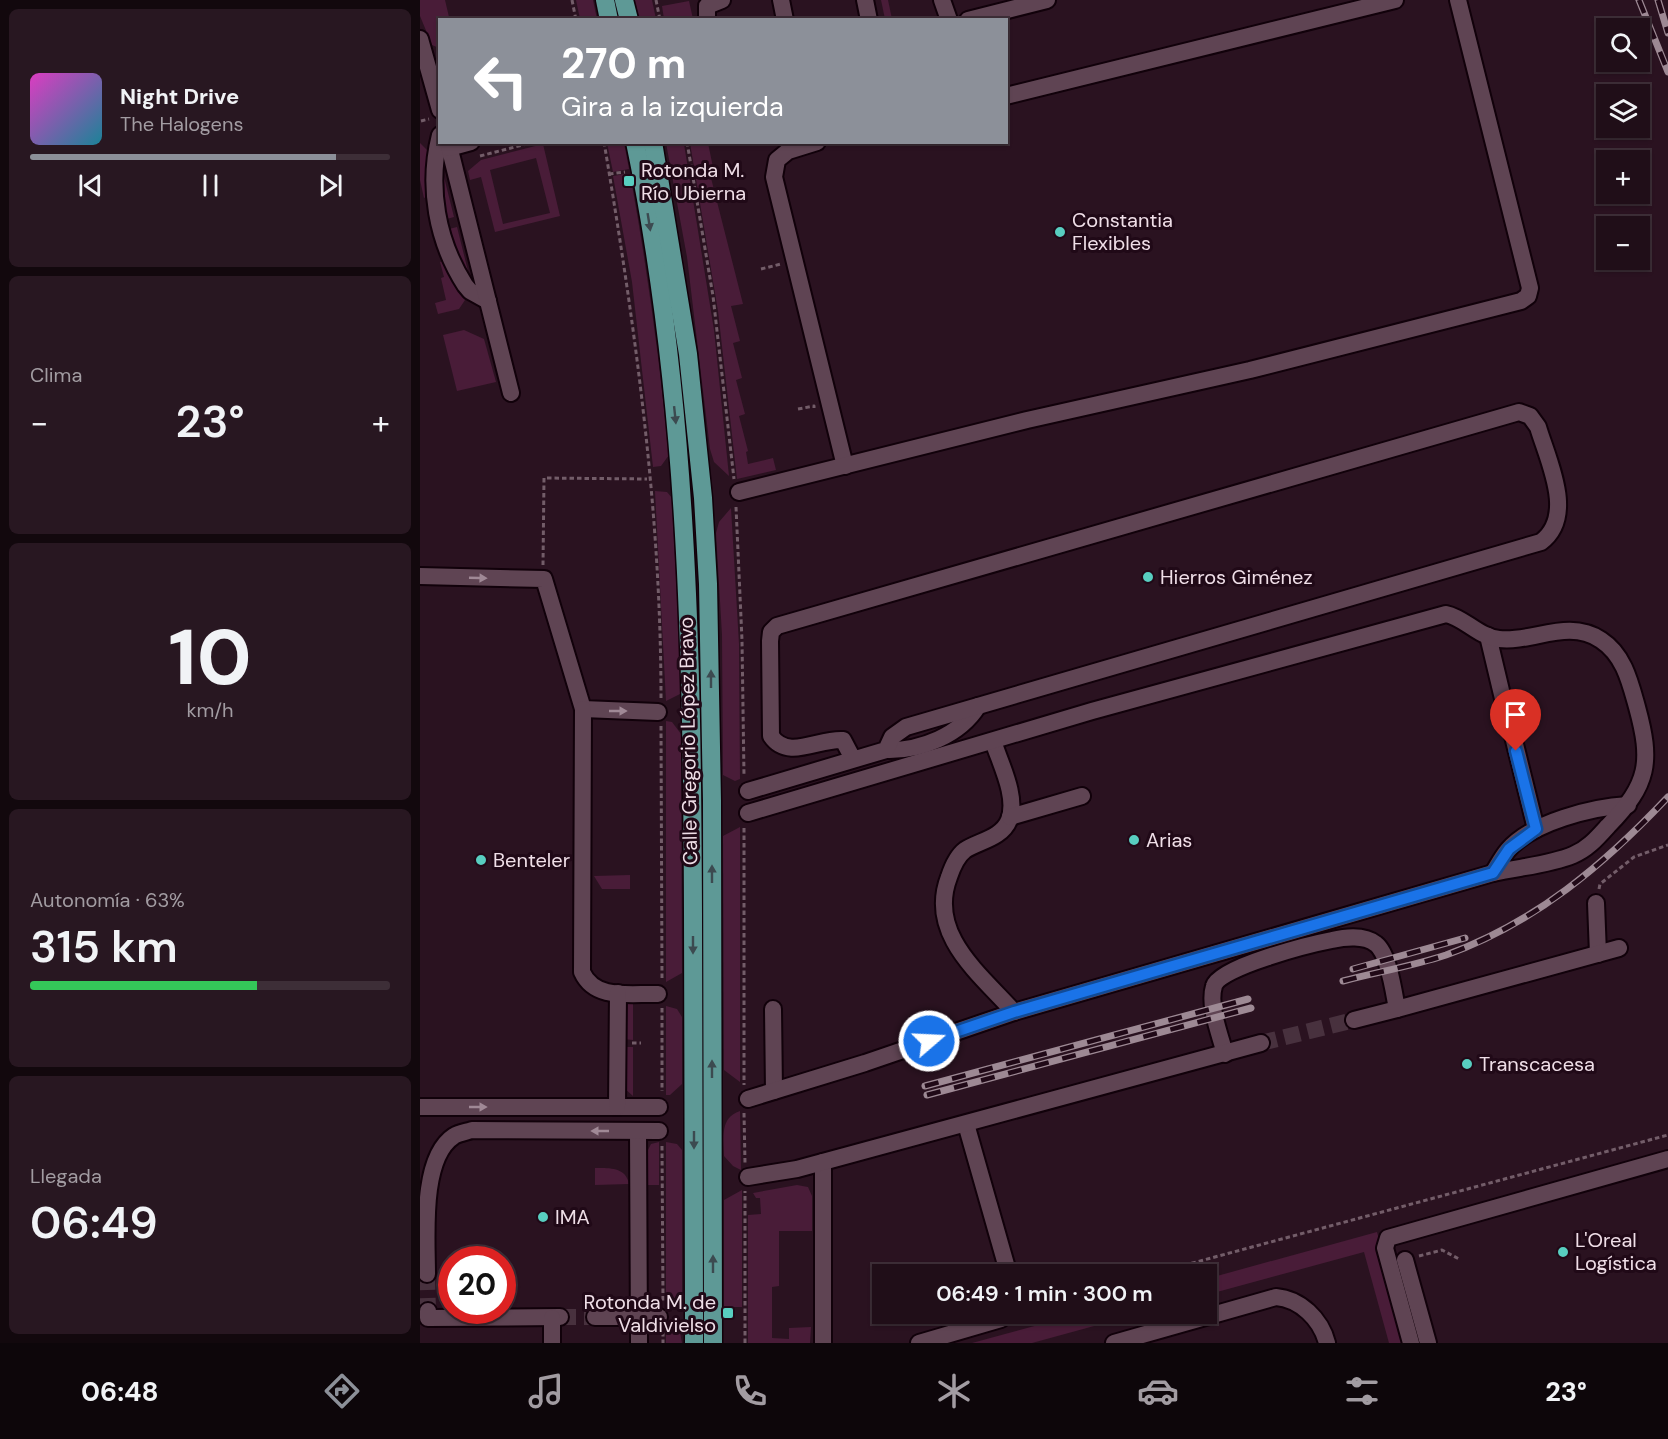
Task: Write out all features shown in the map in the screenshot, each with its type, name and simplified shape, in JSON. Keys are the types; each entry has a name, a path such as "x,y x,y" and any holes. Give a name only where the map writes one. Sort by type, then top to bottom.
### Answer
{"main road":[{"path":"605,0 609,18"},
{"path":"624,0 628,18"},
{"name":"Calle Gregorio López Bravo","path":"635,144 668,346 688,579 693,712 694,1343"},
{"name":"Calle Gregorio López Bravo","path":"653,144 688,354 703,498 708,584 712,801 713,1343"}],"lane":[{"path":"707,18 707,6 722,0"},
{"path":"781,0 785,18"},
{"path":"865,0 869,18"},
{"path":"942,0 948,18"},
{"path":"976,18 1047,0"},
{"path":"1008,96 1395,0"},
{"path":"736,494 1027,420 1250,370 1521,301 1528,296 1530,288 1458,0"},
{"path":"420,39 426,83 438,106"},
{"path":"444,144 433,183 440,226 465,285 470,291 488,301"},
{"path":"446,144 511,393"},
{"path":"811,144 789,151 777,160 774,177 845,466"},
{"path":"746,788 853,759 886,750 899,750 945,737 970,719 978,706 1540,542 1551,535 1557,522 1559,501 1538,427 1530,416 1519,412 777,626 771,632 770,641 771,736 775,742 789,748 833,739 843,740 853,759"},
{"path":"420,576 544,579 583,710 582,972 585,980 595,989 618,993 661,994"},
{"path":"745,1099 1014,1012 1493,873 1581,851 1628,805 1644,777 1646,740 1628,673 1616,653 1600,639 1558,630 1513,640 1488,636 1470,628 1458,616 1436,616 993,741 746,819"},
{"path":"1488,636 1505,707 1542,826"},
{"path":"583,710 660,712"},
{"path":"993,741 1010,796 1010,817 1001,832 963,851 953,865 946,884 944,921 962,955 1014,1012"},
{"path":"1010,817 1082,796"},
{"path":"1493,873 1509,849 1542,826 1609,806 1628,805"},
{"path":"1596,903 1598,954"},
{"path":"1225,1054 1213,1008 1214,986 1217,979 1234,969 1332,940 1365,938 1377,945 1386,960 1397,1009"},
{"path":"1354,1020 1619,948"},
{"path":"617,1107 618,993"},
{"path":"773,1009 774,1091"},
{"path":"746,1177 823,1162 1261,1043"},
{"path":"420,1107 617,1107 660,1101"},
{"path":"966,1124 1006,1264"},
{"path":"427,1274 429,1186 436,1156 453,1136 472,1130 639,1131 661,1137"},
{"path":"639,1131 639,1343"},
{"path":"1411,1343 1385,1248 1388,1238 1668,1159"},
{"path":"823,1162 823,1343"},
{"path":"1405,1260 1428,1343"},
{"path":"1114,1343 1276,1297 1289,1298 1317,1319 1328,1343"},
{"path":"425,1316 556,1318 552,1343"},
{"path":"595,1317 661,1316"},
{"path":"919,1343 984,1324"}],"path":[{"path":"572,0 576,18"},
{"path":"656,0 660,18"},
{"path":"472,160 527,144"},
{"path":"604,144 641,379 656,549 660,712 660,1101"},
{"path":"687,144 715,314 736,494 746,788"},
{"path":"609,174 628,171 629,181"},
{"path":"544,579 542,558 544,478 647,479"},
{"path":"745,1343 746,819"},
{"path":"1596,903 1600,884 1614,872 1634,856 1668,844"},
{"path":"1189,1264 1668,1135"},
{"path":"661,1137 663,1343"}],"shaded area":[{"path":"420,0 445,0 449,17 438,18 438,48 432,45 420,16"},
{"path":"576,0 593,0 597,18 580,18"},
{"path":"635,0 652,0 656,18 640,18"},
{"path":"881,0 888,0 892,18 885,18"},
{"path":"689,1 693,18 664,18 662,6"},
{"path":"420,143 428,151 428,196 424,198 420,180"},
{"path":"543,144 560,216 495,232 481,177 470,180 468,171 481,160","holes":["536,158 550,213 503,224 490,170"]},
{"path":"607,144 624,144 629,169 613,172"},
{"path":"666,144 684,144 714,330 729,476 714,462 710,449 687,257"},
{"path":"690,144 708,144 715,177 711,178 743,304 731,306 740,341 733,343 742,378 736,380 745,414 739,416 748,451 746,452 748,464 773,458 776,470 737,479 718,311"},
{"path":"439,157 454,217 443,220"},
{"path":"624,174 626,185 632,185 643,252 658,353 669,455 661,466 653,467 632,282 613,176"},
{"path":"457,227 471,283 445,230"},
{"path":"443,261 465,300 459,309 438,314 435,303 446,300 441,278 444,277 440,262"},
{"path":"464,330 484,339 496,382 457,391 443,335"},
{"path":"655,491 667,492 672,498 682,693 666,701"},
{"path":"731,508 739,644 740,779 735,781 723,775 722,635 716,533 719,522"},
{"path":"666,721 672,722 681,734 682,973 666,982"},
{"path":"740,827 740,1082 724,1070 723,836"},
{"path":"630,875 630,889 602,889 594,876"},
{"path":"633,1002 633,1040 623,1039 626,1003"},
{"path":"666,1006 677,1009 682,1017 682,1084 670,1095 666,1095"},
{"path":"623,1047 633,1047 633,1096 624,1088"},
{"path":"740,1111 741,1170 733,1166 724,1156 726,1124 733,1114"},
{"path":"659,1142 659,1185 646,1185 647,1152 651,1144"},
{"path":"666,1142 677,1144 682,1150 682,1295 674,1304 666,1306"},
{"path":"595,1168 621,1171 629,1184 595,1185"},
{"path":"797,1185 808,1187 812,1196 812,1231 779,1231 779,1286 772,1287 772,1338 789,1339 789,1328 811,1327 810,1343 748,1343 748,1215 761,1214 760,1198 756,1198 753,1193"},
{"path":"742,1190 742,1307 724,1307 724,1200"},
{"path":"1377,1232 1406,1343 1389,1343 1364,1252 1217,1292 1217,1276"},
{"path":"1042,1324 1101,1324 1032,1343 972,1343"},
{"path":"666,1326 680,1332 682,1343 666,1343"}],"tunnel":[{"path":"1261,1043 1354,1020"},
{"path":"427,1274 428,1311"},
{"path":"560,1317 595,1317"}],"railway":[{"path":"1639,0 1668,72"},
{"path":"1658,0 1668,33"},
{"path":"1343,981 1446,955 1509,926 1538,909 1593,868 1619,846 1668,797"},
{"path":"1353,969 1465,938"},
{"path":"925,1086 1248,999"},
{"path":"927,1095 1251,1008"}],"place":[{"name":"Rotonda M. Río Ubierna","path":"629,181"},
{"name":"Constantia Flexibles","path":"1060,232"},
{"name":"Hierros Giménez","path":"1148,577"},
{"name":"Arias","path":"1134,840"},
{"name":"Benteler","path":"481,860"},
{"name":"Transcacesa","path":"1467,1064"},
{"name":"IMA","path":"543,1217"},
{"name":"L'Oreal Logística","path":"1563,1252"},
{"name":"Rotonda M. de Valdivielso","path":"728,1313"}],"route":[{"path":"929,1041 1014,1012 1493,873 1509,849 1536,829 1516,751"}]}
